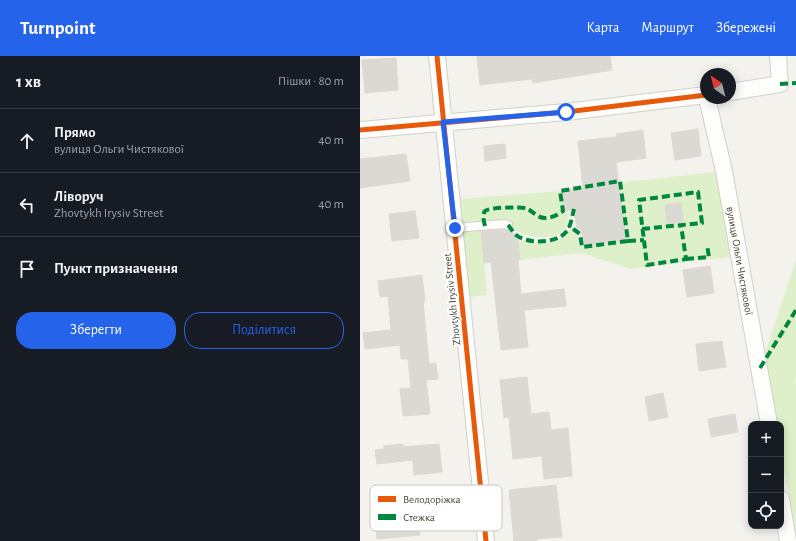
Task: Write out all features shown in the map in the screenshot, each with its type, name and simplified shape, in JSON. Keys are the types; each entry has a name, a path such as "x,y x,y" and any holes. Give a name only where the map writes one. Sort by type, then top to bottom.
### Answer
{"street":[{"name":"Zhovtykh Irysiv Street","path":"437,56 480,485"},
{"path":"736,91 780,84 778,56"},
{"path":"360,130 566,112 700,96"},
{"name":"вулиця Ольги Чистякової","path":"708,104 724,171 768,421"},
{"path":"784,517 788,541"},
{"name":"Zhovtykh Irysiv Street","path":"485,531 486,541"}],"lane":[{"path":"455,228 508,225"}],"green space":[{"path":"724,171 739,256 631,269 581,253 520,260 518,240 532,243 553,242 565,236 570,230 575,232 577,230 579,245 584,246 626,240 618,183"},
{"path":"561,191 564,210 568,210 568,219 565,229 559,234 546,237 525,235 515,230 506,221 480,224 487,295 469,297 460,199"},
{"path":"796,260 796,531 784,469 784,421 774,421 763,359"}],"building":[{"path":"477,56 610,56 612,70 533,83 532,79 480,85"},
{"path":"396,58 398,90 365,93 362,60"},
{"path":"698,129 701,156 675,160 671,133"},
{"path":"643,130 646,158 616,162 626,240 584,246 581,229 577,230 574,209 564,211 561,191 583,188 578,141 617,137 616,134"},
{"path":"505,144 506,158 485,161 484,146"},
{"path":"406,154 410,181 360,188 360,159"},
{"path":"681,203 683,222 667,223 665,205"},
{"path":"415,211 419,238 392,241 389,214"},
{"path":"511,230 518,240 521,294 564,289 566,306 524,310 528,347 501,350 491,262 484,263 481,231"},
{"path":"710,266 714,293 687,297 683,270"},
{"path":"422,275 429,364 436,363 438,379 426,380 430,414 403,416 400,389 411,388 408,359 401,359 400,345 365,349 363,333 391,330 388,296 380,297 378,281"},
{"path":"722,341 726,367 699,371 696,344"},
{"path":"527,377 531,414 549,412 551,430 568,428 572,476 544,479 542,456 513,459 509,417 504,418 500,380"},
{"path":"663,393 668,417 649,421 645,397"},
{"path":"735,414 738,432 711,437 708,419"},
{"path":"403,444 403,447 439,444 442,472 414,475 413,460 377,464 375,450 384,449 384,446"},
{"path":"556,485 562,537 537,539 537,541 514,541 509,490"},
{"path":"376,531 420,531 420,535 377,539"}],"marked path":[{"path":"780,84 796,83"},
{"path":"485,226 485,211 518,207 526,208 540,217 550,217 563,211 560,191 620,181 628,241 582,247 580,234 569,226"},
{"path":"642,229 702,223 698,192 639,200 647,265 686,259 681,225"},
{"path":"508,225 515,234 521,238 534,241 549,241 556,239 568,230 574,209"},
{"path":"628,241 644,240"},
{"path":"686,259 709,257 707,245"},
{"path":"760,368 796,310"}],"cycle path":[{"path":"437,56 480,485"},
{"path":"360,130 566,112 700,96"},
{"path":"485,531 486,541"}],"route":[{"path":"455,228 443,122 566,112"}]}
